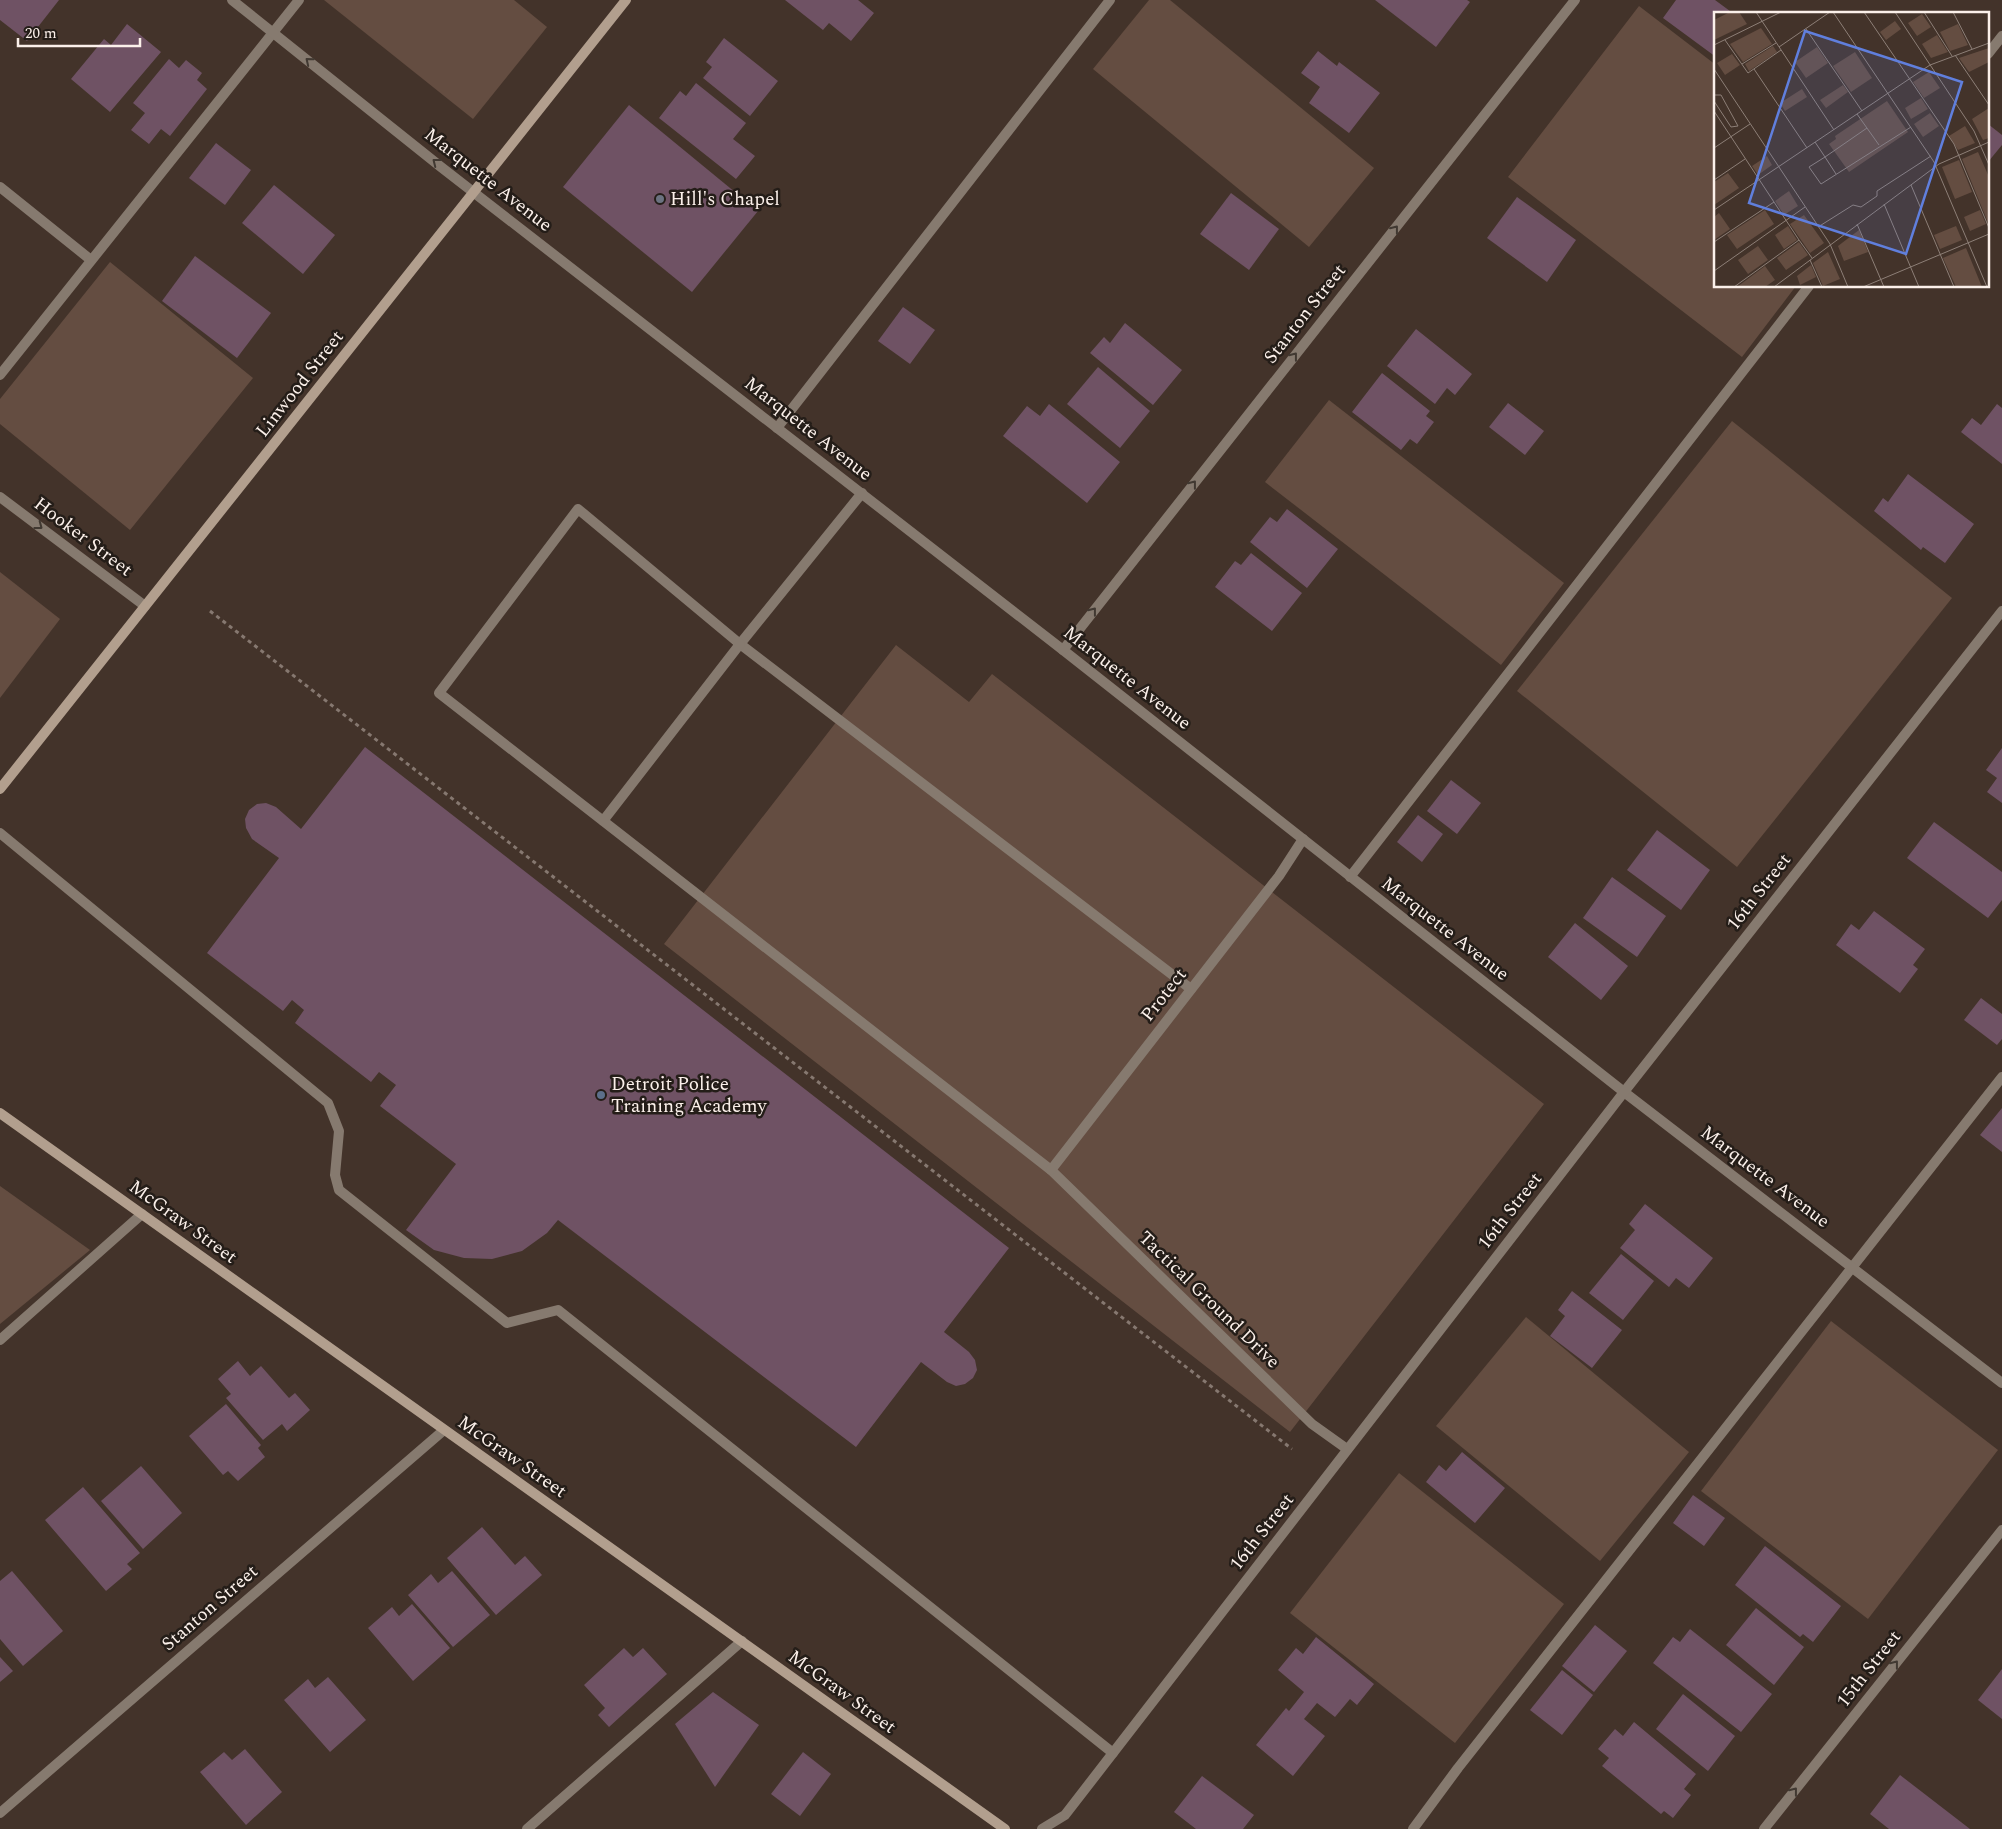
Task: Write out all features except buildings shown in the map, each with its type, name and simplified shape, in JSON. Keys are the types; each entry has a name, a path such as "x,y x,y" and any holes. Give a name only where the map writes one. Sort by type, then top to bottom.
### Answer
{"street":[{"name":"Marquette Avenue","path":"232,0 442,167 1063,650 1624,1092 2002,1383"},
{"path":"0,375 299,0"},
{"name":"Linwood Street","path":"0,789 626,0"},
{"path":"777,428 1110,0"},
{"name":"Stanton Street","path":"1063,650 1575,0"},
{"path":"1990,51 2002,36"},
{"path":"0,187 91,260"},
{"path":"1350,877 1807,288"},
{"path":"603,821 740,644 862,493"},
{"name":"Hooker Street","path":"0,497 145,606"},
{"name":"Tactical Ground Drive","path":"740,644 578,509 439,693 1051,1170 1312,1424 1348,1449"},
{"name":"16th Street","path":"1042,1829 1065,1816 1624,1092 2002,611"},
{"path":"740,644 1191,990"},
{"path":"0,834 328,1103 339,1131 335,1175 339,1190 507,1323 558,1310 1113,1753"},
{"name":"Protect","path":"1051,1170 1279,876 1303,839"},
{"path":"1413,1829 1458,1768 2002,1077"},
{"name":"McGraw Street","path":"0,1113 1005,1829"},
{"path":"0,1340 142,1214"},
{"name":"Stanton Street","path":"0,1813 444,1430"},
{"name":"15th Street","path":"1764,1829 2002,1530"},
{"path":"527,1829 742,1641"}],"path":[{"path":"210,611 1292,1450"}],"shaded area":[{"path":"324,0 514,0 547,27 473,119"},
{"path":"1149,0 1170,0 1374,168 1309,247 1093,69"},
{"path":"1639,6 1714,63 1714,288 1794,288 1742,357 1508,177"},
{"path":"110,262 253,378 130,530 0,424 0,399"},
{"path":"1329,400 1564,583 1501,665 1265,482"},
{"path":"1732,421 1952,598 1737,867 1517,691"},
{"path":"0,572 60,619 0,698"},
{"path":"896,645 969,702 992,674 1544,1104 1290,1432 664,944"},
{"path":"0,1186 90,1250 0,1324"},
{"path":"1526,1317 1689,1452 1600,1561 1436,1426"},
{"path":"1831,1321 1998,1450 1868,1619 1701,1491"},
{"path":"1399,1473 1564,1604 1455,1743 1290,1613"}],"place":[{"name":"Hill's Chapel","path":"660,199"},
{"name":"Detroit Police Training Academy","path":"601,1095"}]}
